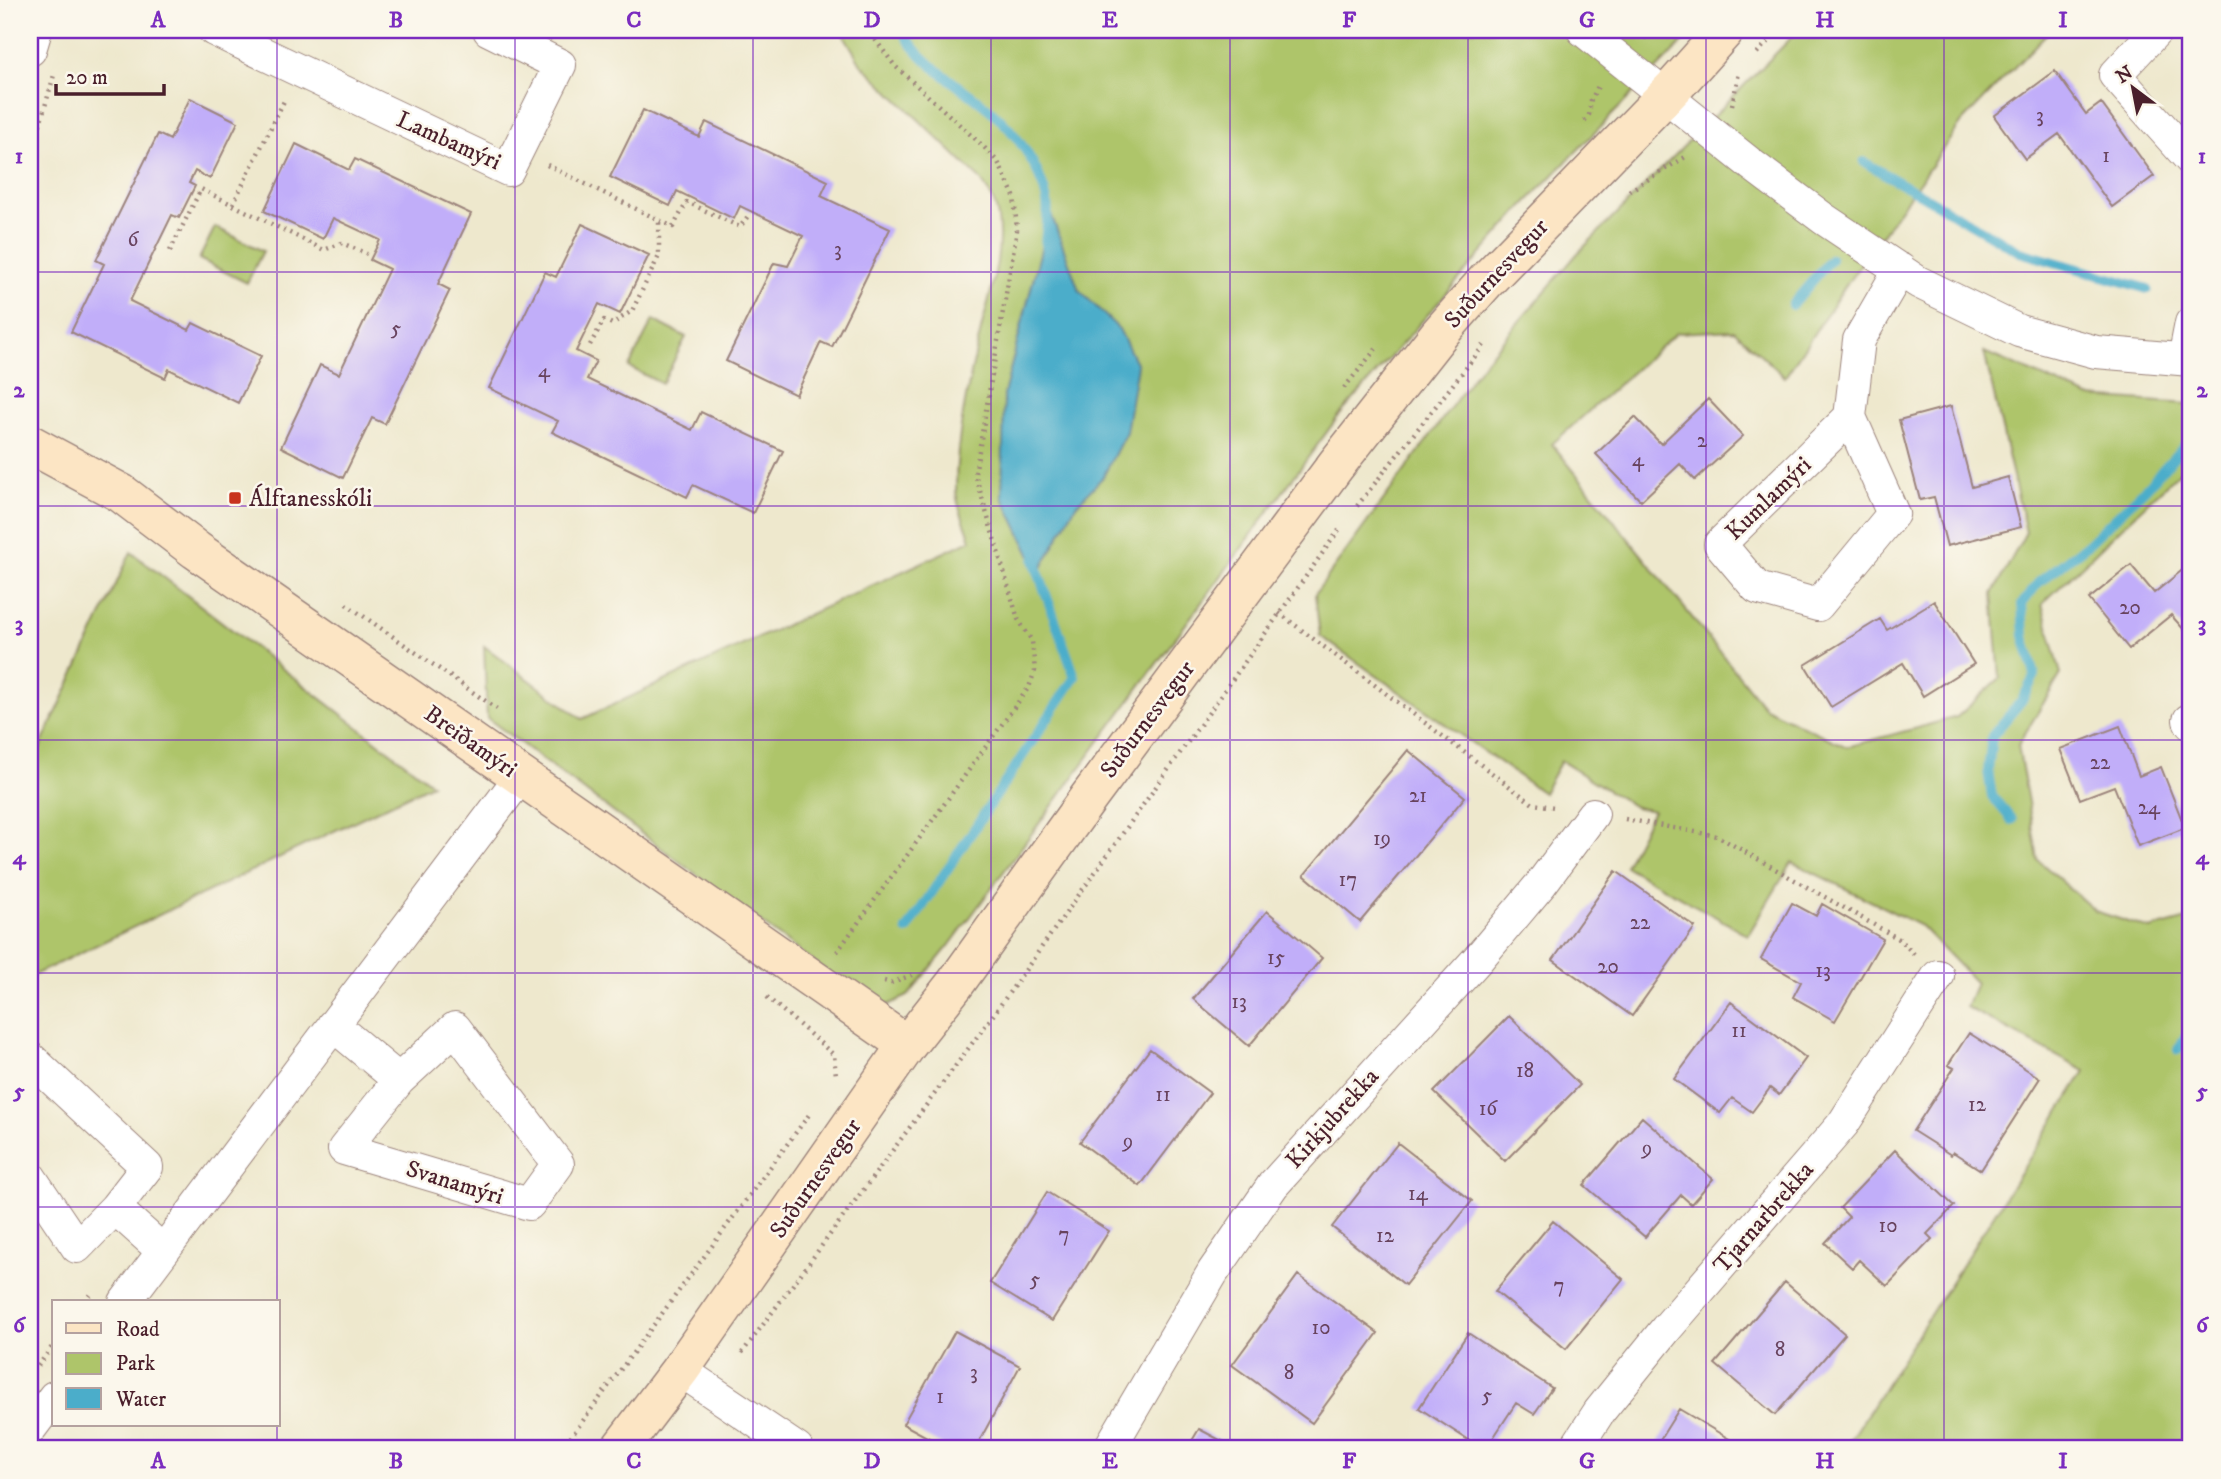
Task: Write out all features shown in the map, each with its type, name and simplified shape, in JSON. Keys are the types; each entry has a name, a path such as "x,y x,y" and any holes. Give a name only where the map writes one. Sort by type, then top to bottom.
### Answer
{"street":[{"path":"30,50 36,30"},
{"name":"Lambamýri","path":"214,30 508,170 560,65 489,30"},
{"path":"1583,30 1824,219 1918,282 2019,331 2096,352 2188,359 2191,323"},
{"name":"Suðurnesvegur","path":"620,1449 680,1370 907,1045 955,984 1089,797 1336,465 1440,333 1486,281 1725,30"},
{"path":"2157,30 2115,75 2191,160"},
{"path":"1850,418 1859,340 1900,269"},
{"name":"Kumlamýri","path":"1850,418 1893,514 1818,605 1757,588 1720,544 1850,418"},
{"name":"Breiðamýri","path":"30,444 121,493 195,550 907,1045"},
{"path":"126,1300 521,776"},
{"name":"Kirkjubrekka","path":"1109,1449 1213,1272 1273,1185 1478,959 1541,884 1593,814"},
{"name":"Tjarnarbrekka","path":"1575,1449 1599,1412 1666,1329 1843,1124 1938,976"},
{"path":"333,1026 400,1080"},
{"name":"Svanamýri","path":"455,1028 558,1164 529,1203 344,1149 400,1080 455,1028"},
{"path":"30,1058 147,1167 115,1208 77,1247 30,1177"},
{"path":"115,1208 163,1251"},
{"path":"680,1370 779,1445"},
{"path":"30,1429 52,1400"}],"path":[{"path":"835,956 1029,687 1035,671 1032,641 1018,619 975,474 1017,230 1014,196 998,162 895,66 868,30"},
{"path":"1755,55 1779,30"},
{"path":"1622,198 1632,188 1693,152 1731,108 1739,72 1747,64"},
{"path":"30,159 56,68"},
{"path":"233,204 299,70"},
{"path":"518,150 673,227 687,202 740,228 747,216"},
{"path":"170,251 201,188 324,250 342,243 367,254"},
{"path":"590,345 604,320 612,324 632,311 659,256 659,220"},
{"path":"1350,514 1486,342"},
{"path":"712,1392 994,1014 1342,526"},
{"path":"1279,613 1533,804 1717,836 1899,939 1938,976"},
{"path":"878,979 891,983 908,978 917,971"},
{"path":"790,1015 834,1055 837,1075 829,1086"},
{"path":"562,1449 813,1108"},
{"path":"38,1366 52,1347"}],"green space":[{"path":"841,30 1695,30 1524,205 1338,417 949,946 908,996 886,1006 866,1001 487,718 484,646 582,719 971,540 958,501 957,469 967,391 998,258 999,227 996,208 980,179 861,64"},
{"path":"1799,30 2050,30 1962,122 1844,288 1785,377 1734,330 1676,333 1552,444 1765,708 1847,747 1957,717 2000,678 1993,594 2026,532 1984,352 2089,397 2188,404 2191,461 2042,604 2061,674 2018,745 2038,860 2095,911 2150,929 2191,918 2191,1449 1845,1449 2085,1071 1966,1007 1976,983 1921,926 1792,862 1748,935 1625,866 1653,811 1635,807 1561,761 1543,793 1320,636 1315,594 1481,366 1577,254"},
{"path":"215,227 263,251 247,283 199,259"},
{"path":"653,320 686,337 662,384 629,367"},
{"path":"131,552 432,784 30,977 30,769"}],"water":[{"path":"1047,203 1079,290 1119,329 1137,365 1126,432 1103,477 1076,505 1039,573 1002,496 1004,394 1047,226"}],"building":[{"path":"2055,71 2086,114 2101,103 2154,176 2112,207 2059,134 2025,159 1994,116"},
{"path":"190,98 238,122 210,179 195,171 189,183 195,186 179,218 172,215 130,301 189,330 193,323 261,356 238,403 169,369 165,378 71,332 104,264 96,260 158,134 170,140"},
{"path":"643,110 699,137 706,122 828,181 821,196 890,229 832,347 821,342 796,395 726,361 774,263 788,266 803,236 740,206 734,219 677,191 670,206 610,177"},
{"path":"296,144 349,170 355,159 471,214 438,284 450,290 385,424 372,418 343,478 281,447 320,365 339,374 389,269 370,260 380,240 333,218 323,239 264,211"},
{"path":"582,224 649,255 620,314 599,304 576,351 596,361 587,379 692,430 701,412 783,451 753,513 693,485 687,497 552,432 558,421 489,388 545,272 556,277"},
{"path":"1708,399 1743,436 1695,480 1680,464 1641,501 1596,454 1635,417 1661,444"},
{"path":"1951,406 1972,487 2008,477 2021,527 1947,546 1934,497 1920,500 1899,420"},
{"path":"2191,563 2191,628 2186,632 2171,615 2129,649 2089,599 2131,565 2154,593"},
{"path":"1934,601 1974,664 1923,696 1903,663 1831,707 1805,665 1880,619 1887,630"},
{"path":"2120,726 2139,776 2161,767 2185,828 2138,846 2114,786 2080,799 2060,749"},
{"path":"1408,750 1465,797 1360,922 1304,875"},
{"path":"1616,871 1695,927 1632,1016 1553,960"},
{"path":"1792,903 1816,916 1822,904 1883,939 1835,1021 1793,997 1801,982 1761,959"},
{"path":"1267,911 1322,958 1249,1046 1193,999"},
{"path":"1731,1002 1806,1058 1779,1095 1770,1088 1752,1112 1732,1098 1720,1113 1674,1079"},
{"path":"1509,1016 1580,1085 1505,1161 1434,1092"},
{"path":"1969,1033 2040,1078 1981,1170 1913,1131 1954,1068 1948,1065"},
{"path":"1150,1049 1210,1093 1140,1186 1080,1142"},
{"path":"1642,1117 1713,1179 1691,1204 1681,1195 1645,1237 1584,1185"},
{"path":"1398,1143 1472,1201 1405,1285 1332,1227"},
{"path":"1895,1150 1954,1206 1927,1234 1932,1239 1887,1286 1859,1260 1852,1268 1825,1243 1849,1217 1840,1208"},
{"path":"1047,1192 1109,1231 1052,1321 990,1283"},
{"path":"1553,1221 1623,1279 1566,1349 1495,1291"},
{"path":"1298,1275 1378,1333 1312,1423 1232,1365"},
{"path":"1785,1282 1845,1334 1775,1415 1715,1364"},
{"path":"955,1331 1020,1366 975,1449 949,1449 903,1424"},
{"path":"1468,1333 1552,1388 1534,1414 1516,1403 1486,1449 1419,1408"},
{"path":"1679,1409 1746,1449 1654,1449"},
{"path":"1199,1429 1237,1449 1187,1449"}],"waterway":[{"path":"902,30 931,65 990,110 1026,151 1039,175 1047,201 1045,244"},
{"path":"1864,162 2020,252 2148,289"},
{"path":"1792,305 1831,259"},
{"path":"2012,820 1992,796 1988,771 1992,736 2022,700 2035,675 2024,636 2022,604 2038,583 2088,544 2145,489 2191,438"},
{"path":"907,930 1075,677 1034,560"},
{"path":"2178,1050 2191,1027"}],"place":[{"name":"Álftanesskóli","path":"235,498"}]}
